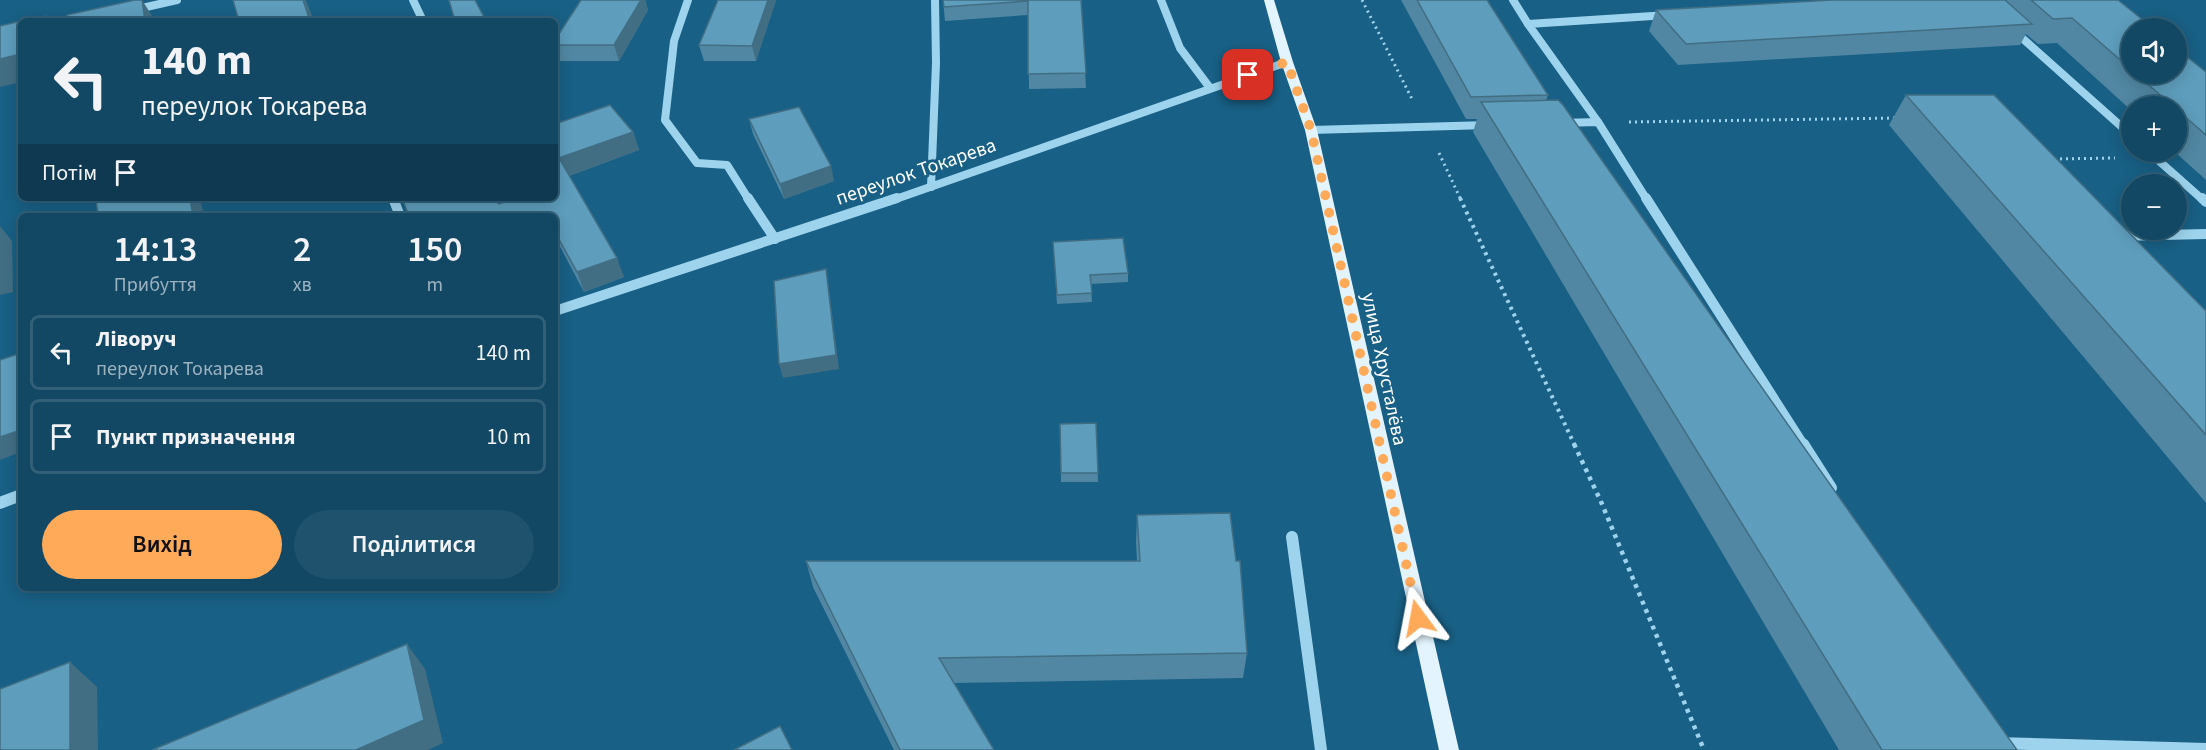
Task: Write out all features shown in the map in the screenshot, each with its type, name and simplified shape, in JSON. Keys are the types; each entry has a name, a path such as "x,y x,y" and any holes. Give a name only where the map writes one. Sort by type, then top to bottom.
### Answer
{"main road":[{"name":"улица Хрусталёва","path":"1269,0 1287,62 1311,130 1449,750"}],"street":[{"path":"118,13 177,0"},
{"path":"413,0 422,18"},
{"path":"688,0 674,41 665,120 697,163 727,165 775,239"},
{"path":"931,187 936,63 935,0"},
{"path":"1161,0 1180,48 1210,88"},
{"path":"1513,0 1598,122 1835,493"},
{"path":"1528,24 1681,15"},
{"path":"2006,24 2121,125"},
{"name":"переулок Токарева","path":"558,310 931,187 1287,62"},
{"path":"1552,123 1598,122"},
{"path":"1311,130 1495,125"},
{"path":"2161,162 2206,202"},
{"path":"2111,227 2127,244"},
{"path":"2119,236 2206,234"},
{"path":"0,503 18,496"},
{"path":"1292,537 1321,750"},
{"path":"1994,742 2206,749"}],"path":[{"path":"1362,0 1426,127 1602,504 1704,750"},
{"path":"1598,122 1907,118"},
{"path":"2044,159 2120,158"}],"building":[{"path":"142,0 145,18 68,18 67,15"},
{"path":"233,0 303,0 309,18 238,18"},
{"path":"449,0 475,0 484,18 454,18"},
{"path":"581,0 641,0 614,45 558,45 558,35"},
{"path":"718,0 768,0 752,46 699,45"},
{"path":"943,0 1081,0 1086,73 1028,74 1028,1 944,7"},
{"path":"1417,0 1487,0 1548,95 1471,97"},
{"path":"1833,0 2005,0 2032,24 1686,44 1656,10"},
{"path":"2031,0 2118,0 2140,18 2121,18 2121,60 2072,18 2053,19"},
{"path":"18,22 18,55 0,59 0,26"},
{"path":"2187,57 2206,72 2206,135 2187,119 2187,96 2161,96 2148,84 2187,84"},
{"path":"1906,95 1994,95 2121,224 2121,240 2136,240 2206,311 2206,435"},
{"path":"1558,100 2017,750 1882,750 1481,102"},
{"path":"610,105 633,132 559,158 617,258 577,272 558,237 558,213 408,213 403,201 496,201 499,204 506,201 558,201 558,123"},
{"path":"799,107 831,166 780,184 749,119"},
{"path":"96,201 190,201 192,213 98,213"},
{"path":"1123,238 1128,273 1090,275 1092,293 1057,295 1053,242"},
{"path":"826,269 836,355 779,364 774,281"},
{"path":"18,354 18,431 0,437 0,360"},
{"path":"1096,423 1098,473 1061,473 1060,424"},
{"path":"1230,513 1236,561 1240,561 1247,653 939,658 994,750 900,750 806,561 1140,561 1137,515"},
{"path":"407,644 424,720 356,750 152,750"},
{"path":"70,662 70,750 0,750 0,689"},
{"path":"780,726 792,750 734,750"}],"route":[{"path":"1248,75 1287,62 1311,130 1418,618"}]}
